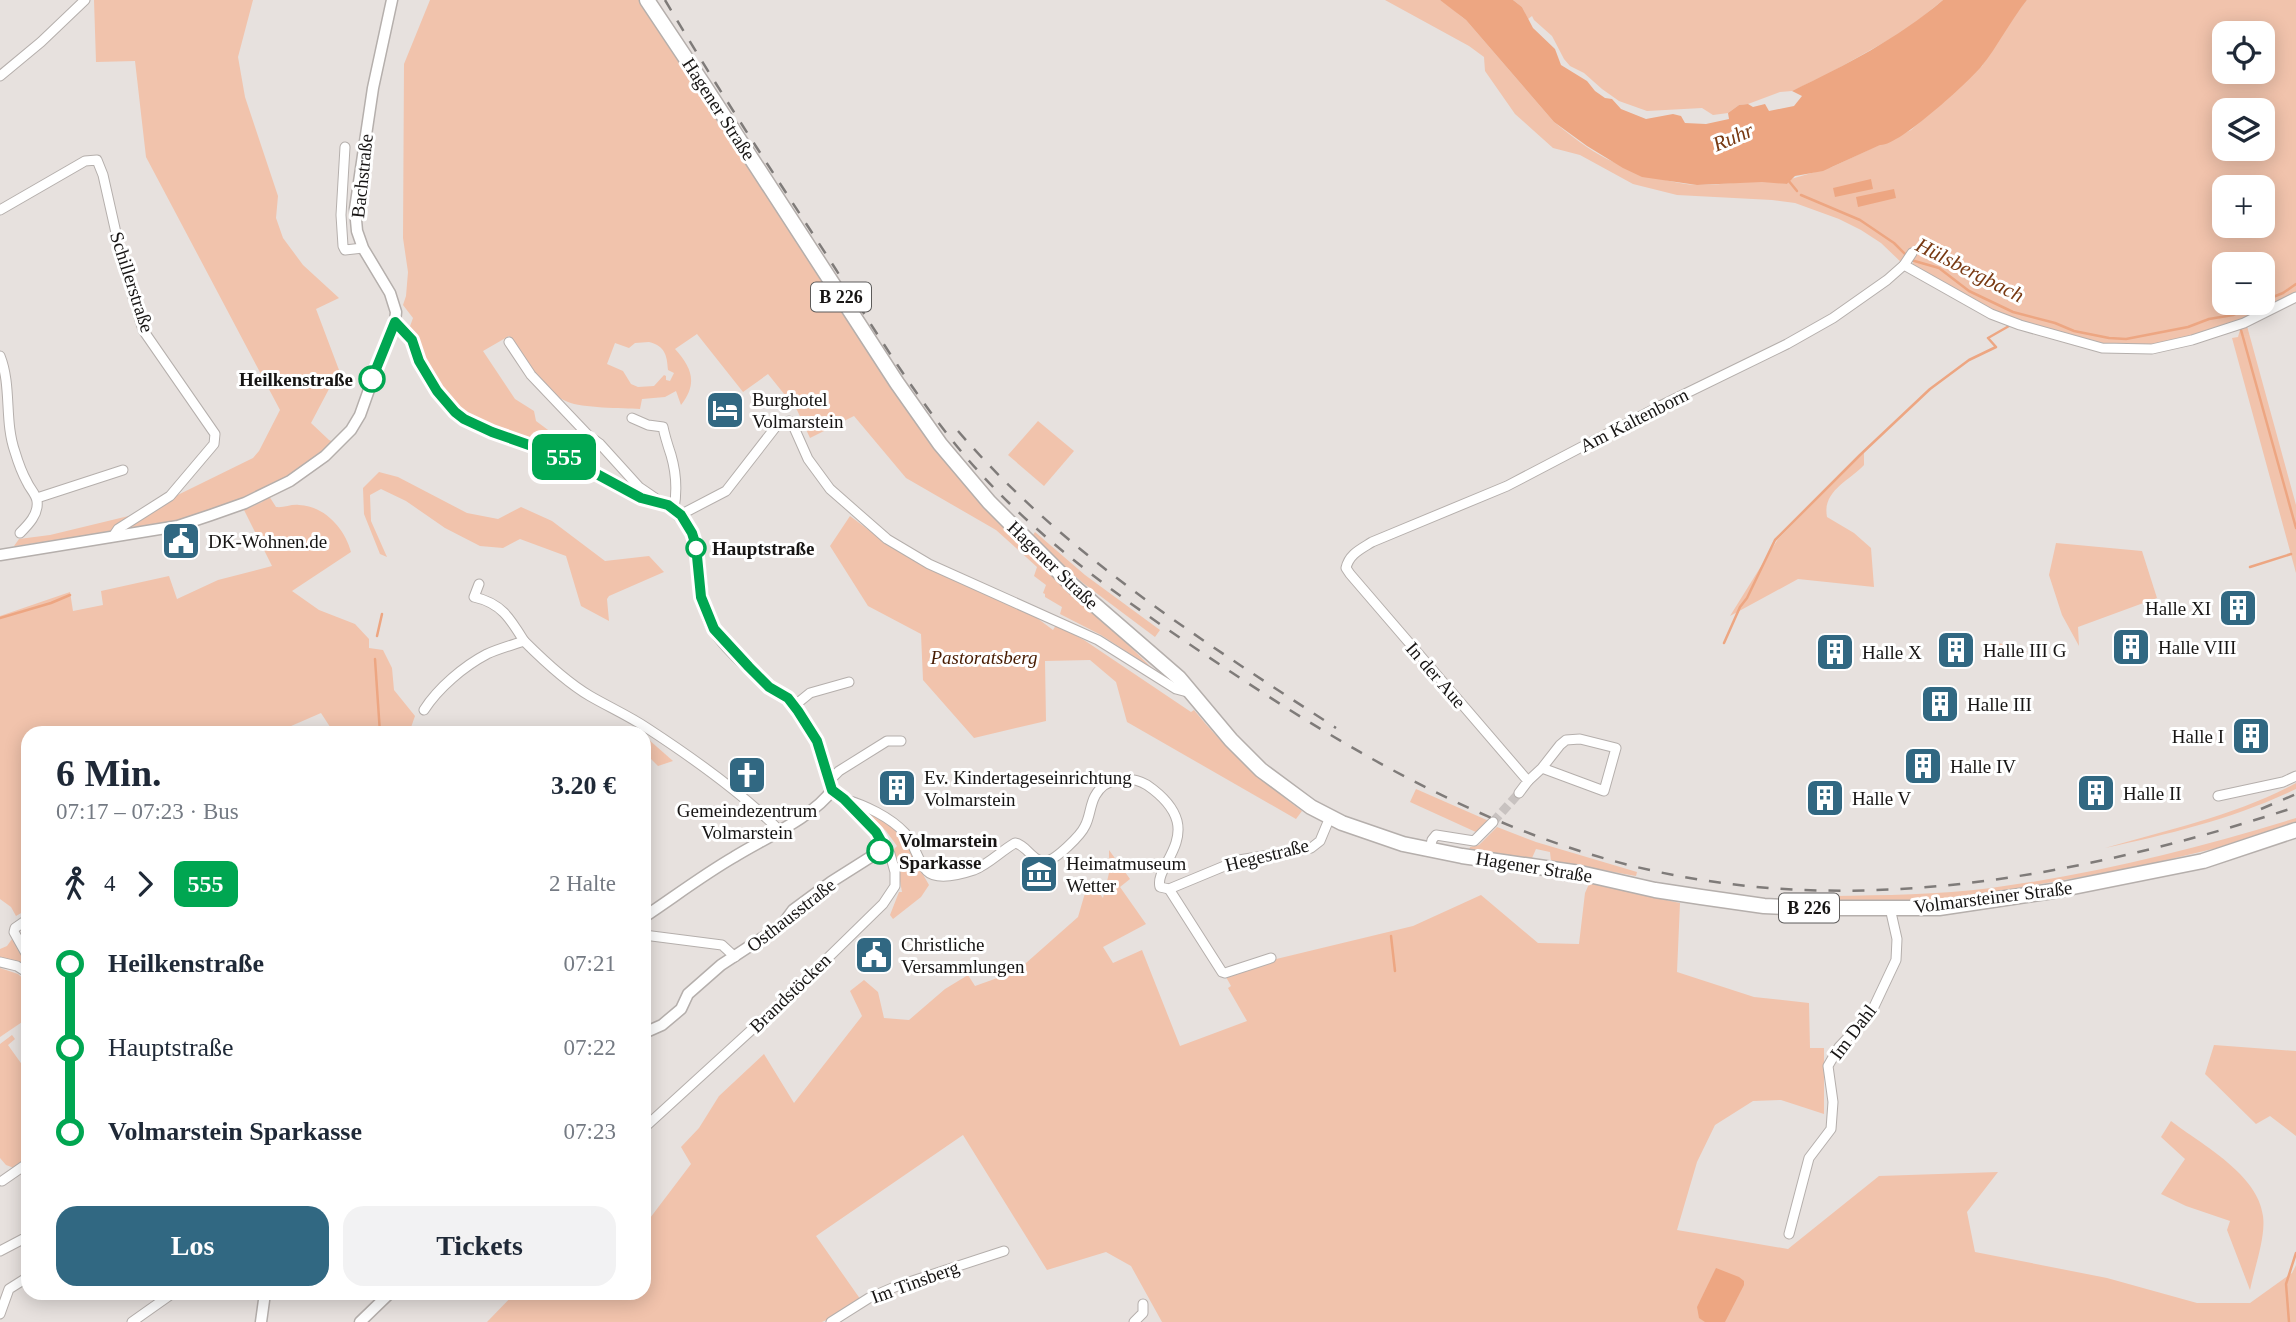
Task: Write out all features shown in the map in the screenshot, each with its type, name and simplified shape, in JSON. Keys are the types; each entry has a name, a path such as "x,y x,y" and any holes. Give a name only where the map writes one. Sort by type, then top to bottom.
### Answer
{"main road":[{"name":"Hagener Straße","path":"647,0 940,444 989,502 1041,556 1193,693 1231,740 1261,771 1311,807 1382,838 1430,850 1580,873 1642,887"},
{"name":"Volmarsteiner Straße","path":"1642,887 1764,906 1939,908 2053,891 2203,861 2296,830"}],"street":[{"path":"0,76 85,0"},
{"name":"Bachstraße","path":"392,0 373,88 355,209 357,231 363,248 390,293 396,312 395,322 412,340 419,361 437,391 464,419 492,432 569,459 641,498 659,501 677,512"},
{"path":"345,147 341,215 343,246 345,250 363,248"},
{"name":"Schillerstraße","path":"0,210 85,161 97,160 103,174 123,264 143,330 215,434 215,444 170,496 118,529 114,535"},
{"name":"Am Kaltenborn","path":"1346,568 1349,559 1356,552 1372,542 1507,486 1658,407 1787,344 1833,318 1887,280 1904,265 1912,253"},
{"path":"1904,265 1991,314 2102,348 2152,349 2192,340 2244,323 2296,297"},
{"path":"0,555 178,526 245,503 290,481 338,445 360,415 395,322"},
{"path":"509,342 531,375 639,487 659,501"},
{"path":"0,356 5,370 8,417 14,449 27,484 37,498 37,508 31,522 20,533"},
{"path":"632,418 648,425 663,427 672,458 677,512 692,533 696,546 701,597 714,629 769,687 794,706 817,741 831,785 876,832 881,841"},
{"path":"677,512 726,491 778,424 789,421 808,458 830,489 887,539 929,564 1098,640 1176,689 1193,693"},
{"path":"37,498 123,470"},
{"name":"In der Aue","path":"1346,568 1528,781"},
{"path":"479,584 474,597 488,600 497,606 524,641 548,663 587,695 636,726"},
{"path":"424,710 430,700 474,663 489,653 524,641"},
{"path":"794,706 810,693 849,682"},
{"path":"651,736 740,795 779,830"},
{"path":"1519,793 1566,740 1580,739 1616,748 1604,791 1542,768"},
{"path":"651,912 827,797 839,771 887,741 901,741"},
{"path":"2218,796 2283,782 2296,776"},
{"path":"844,799 858,803 894,823 910,838 926,870 936,875 946,875 974,870 1014,843 1023,845 1038,860 1047,861 1084,830 1093,800 1099,790 1119,779 1136,779 1163,799 1172,810 1177,823 1176,845 1159,880 1160,887 1169,889 1222,972 1271,958"},
{"name":"Hegestraße","path":"1169,889 1239,860 1311,848 1320,841 1330,817"},
{"path":"1430,850 1436,835 1474,841 1493,822"},
{"name":"Osthausstraße","path":"651,1031 663,1025 681,1009 688,994 721,965 782,925 793,910 831,882 880,851 881,841"},
{"name":"Brandstöcken","path":"651,1122 793,992 883,904 895,886 895,872 890,854 881,841"},
{"name":"Im Dahl","path":"1788,1234 1809,1158 1831,1129 1833,1102 1828,1066 1839,1047 1871,1013 1896,960 1897,939 1891,908"},
{"path":"21,924 14,932 21,944"},
{"path":"651,936 722,945 735,957"},
{"path":"0,962 21,968"},
{"path":"2,1181 21,1168"},
{"path":"0,1251 21,1239"},
{"name":"Im Tinsberg","path":"831,1322 859,1303 897,1286 1004,1251"},
{"path":"0,1314 9,1289 21,1282"},
{"path":"132,1322 163,1300"},
{"path":"261,1322 264,1300"},
{"path":"360,1322 383,1300"},
{"path":"1134,1322 1143,1313 1143,1304"}],"green space":[{"path":"94,0 253,0 238,57 245,97 278,196 276,218 283,238 303,265 339,298 316,309 339,370 311,423 334,442 289,477 240,500 180,521 14,546 19,539 50,535 141,513 253,458 280,410 146,157 135,61 96,62"},
{"path":"430,0 642,0 937,445 1115,632 1152,668 1167,678 1101,635 1060,614 1062,607 1045,597 1043,593 1046,585 1034,576 1037,567 996,530 906,478 854,416 810,438 797,410 768,374 743,392 697,334 675,349 686,363 691,376 690,390 681,405 676,391 665,397 642,399 640,409 582,405 558,397 534,374 509,336 483,351 515,399 534,411 536,421 590,463 556,448 489,427 457,407 429,370 409,329 413,318 403,305 408,272 403,238 404,64","holes":["649,342 659,346 664,352 668,370 674,373 670,381 666,380 664,375 654,386 638,387 631,384 623,371 607,364 615,343 629,348 635,343"]},
{"path":"1385,0 1440,0 1447,4 1466,20 1554,122 1607,159 1678,183 1787,184 1791,179 1832,167 1911,130 1982,66 2027,0 2296,0 2296,297 2275,309 2275,252 2212,252 2212,315 2258,315 2162,347 2102,348 2020,325 1909,270 1914,261 1904,265 1881,243 1839,219 1795,203 1677,195 1633,184 1580,155 1553,148 1515,114 1485,71 1484,57"},
{"path":"1513,0 1943,0 1906,30 1828,74 1792,91 1780,92 1739,105 1728,113 1713,115 1702,108 1647,111 1619,101 1584,73 1570,66 1552,36 1532,16 1528,19 1522,7"},
{"path":"2247,326 2296,505 2296,573 2232,338 2238,337 2240,330"},
{"path":"1038,421 1074,451 1044,486 1008,455"},
{"path":"1864,451 1864,465 1833,493 1827,508 1827,517 1854,533 1871,548 1874,587 1798,579 1730,616 1778,539"},
{"path":"379,472 398,477 467,513 498,519 521,507 552,521 605,561 649,556 664,572 609,596 609,621 581,606 566,556 520,539 503,548 480,546 381,489 370,495 371,521 387,557 380,554 364,514 363,488"},
{"path":"269,496 276,507 308,506 325,514 339,527 351,552 292,591 319,610 355,624 369,639 369,648 383,650 392,668 394,690 415,716 411,726 329,726 321,713 291,726 21,726 21,913 16,916 11,907 0,899 0,616 70,592 73,611 103,605 101,591 169,576 177,599 218,580 272,566 244,510"},
{"name":"Pastoratsberg","path":"850,516 878,537 1034,614 1053,630 1056,625 1084,640 1191,712 1194,710 1245,764 1302,811 1296,819 1127,722 1116,682 1090,660 1045,661 1046,721 974,738 923,680 921,634 868,606 830,546"},
{"path":"1035,532 1085,575 1160,630 1155,637 1083,583 1031,538"},
{"path":"2056,543 2142,551 2157,598 2078,627 2079,646 2062,615 2049,575"},
{"path":"1990,642 2017,646 2028,652 1990,654"},
{"path":"651,742 673,761 658,766 651,759"},
{"path":"2296,783 2296,789 2226,817 2105,848 2227,813"},
{"path":"1416,789 1489,821 1478,833 1410,802"},
{"path":"867,812 894,827 915,851 929,885 921,897 893,919 890,915 899,892 902,892 894,849 897,846"},
{"path":"2296,818 2296,822 2225,846 2133,868 1932,900 1832,901 1832,896 1952,892 2068,876 2183,850"},
{"path":"1497,827 1536,842 1637,872 1636,876 1551,861 1550,852 1536,849 1532,858 1469,851 1470,847 1479,845"},
{"path":"1109,850 1130,879 1120,887 1146,924 1103,947 1113,963 1142,950 1180,1046 1247,1021 1228,988 1231,986 1226,977 1251,965 1413,926 1481,895 1538,943 1579,944 1585,893 1589,884 1579,881 1680,903 1677,972 1754,997 1809,1003 1810,1048 1824,1048 1824,1114 1781,1100 1753,1101 1715,1125 1697,1162 1677,1230 1788,1249 1879,1176 1998,1172 1967,1212 1975,1252 2107,1278 2197,1303 2250,1303 2292,1273 2296,1265 2296,1322 1162,1322 1131,1266 1106,1252 1047,1270 963,1135 816,1236 863,1303 822,1322 487,1322 508,1300 651,1300 651,1217 691,1164 681,1147 699,1128 719,1096 764,1054 794,1103 862,1016 850,991 864,980 878,992 884,1018 909,1020 945,989 968,975 975,986 1017,971 1078,917 1085,893 1092,884 1103,898 1109,873"},
{"path":"12,939 21,952 21,963 0,960 0,949 7,946"},
{"path":"0,968 21,977 21,1023 0,1037"},
{"path":"12,1035 15,1039 8,1045 21,1063 21,1163 14,1168 6,1165 0,1158 0,1044"},
{"path":"2214,1045 2296,1051 2296,1136 2270,1116 2256,1124 2205,1074"},
{"path":"2171,1121 2227,1162 2251,1187 2259,1201 2263,1216 2263,1233 2250,1290 2227,1230 2230,1221 2161,1194 2185,1159 2161,1137"}],"water":[{"name":"Ruhr","path":"1440,0 1513,0 1522,7 1533,28 1555,49 1561,65 1587,81 1605,98 1612,99 1621,109 1646,119 1673,114 1681,116 1685,123 1706,124 1729,119 1728,113 1739,105 1748,104 1753,107 1765,104 1769,111 1794,106 1802,96 1792,91 1870,50 1908,27 1943,0 2027,0 1974,75 1902,136 1823,171 1795,176 1787,184 1762,182 1697,185 1642,177 1587,146 1554,122 1466,20"},
{"path":"1871,179 1873,189 1835,197 1833,188"},
{"path":"1894,189 1896,198 1858,207 1856,197"},
{"path":"1716,1268 1739,1277 1744,1281 1744,1285 1725,1322 1705,1322 1699,1318 1697,1307"}],"waterway":[{"name":"Hülsbergbach","path":"1788,180 1797,191"},
{"name":"Hülsbergbach","path":"1801,195 1860,220 1894,243 1911,260 1939,268 1969,291 2013,312 2074,331 2126,339 2233,315"},
{"name":"Hülsbergbach","path":"2275,296 2296,284"},
{"path":"1724,643 1775,540 1930,389 1969,360 1996,347 1988,338 2009,326"},
{"path":"2241,330 2296,528"},
{"path":"2250,567 2291,554"},
{"path":"0,618 70,595"},
{"path":"377,636 382,614"},
{"path":"375,659 380,726"},
{"path":"1391,936 1395,971"},
{"path":"2289,1322 2286,1284 2296,1253"}],"tunnel":[{"path":"1493,822 1519,793"}],"railway":[{"path":"665,0 726,100 896,363 947,434 994,488 1057,546 1160,624 1283,706 1390,769 1445,797 1560,844 1619,862 1679,876 1756,887 1834,891 1913,888 1991,880 2069,867 2222,830 2296,807"},
{"path":"958,431 999,476 1043,517 1136,593 1336,728"},
{"path":"2261,809 2296,794"}],"bus line":[{"name":"555","path":"372,379 395,322 412,340 419,361 437,391 464,419 492,432 584,465 641,498 659,501 681,515 696,546 701,597 714,629 769,687 788,698 798,711 817,741 832,790 876,832 881,841 880,851"}],"place":[{"name":"Heilkenstraße","path":"372,379"},
{"name":"Burghotel Volmarstein","path":"725,410"},
{"name":"DK-Wohnen.de","path":"181,541"},
{"name":"Hauptstraße","path":"696,548"},
{"name":"Halle XI","path":"2238,608"},
{"name":"Halle VIII","path":"2131,647"},
{"name":"Halle III G","path":"1956,650"},
{"name":"Halle X","path":"1835,652"},
{"name":"Halle III","path":"1940,704"},
{"name":"Halle I","path":"2251,736"},
{"name":"Halle IV","path":"1923,766"},
{"name":"Gemeindezentrum Volmarstein","path":"747,775"},
{"name":"Ev. Kindertageseinrichtung Volmarstein","path":"897,788"},
{"name":"Halle II","path":"2096,793"},
{"name":"Halle V","path":"1825,798"},
{"name":"Volmarstein Sparkasse","path":"880,851"},
{"name":"Heimatmuseum Wetter","path":"1039,874"},
{"name":"Christliche Versammlungen","path":"874,955"}]}
